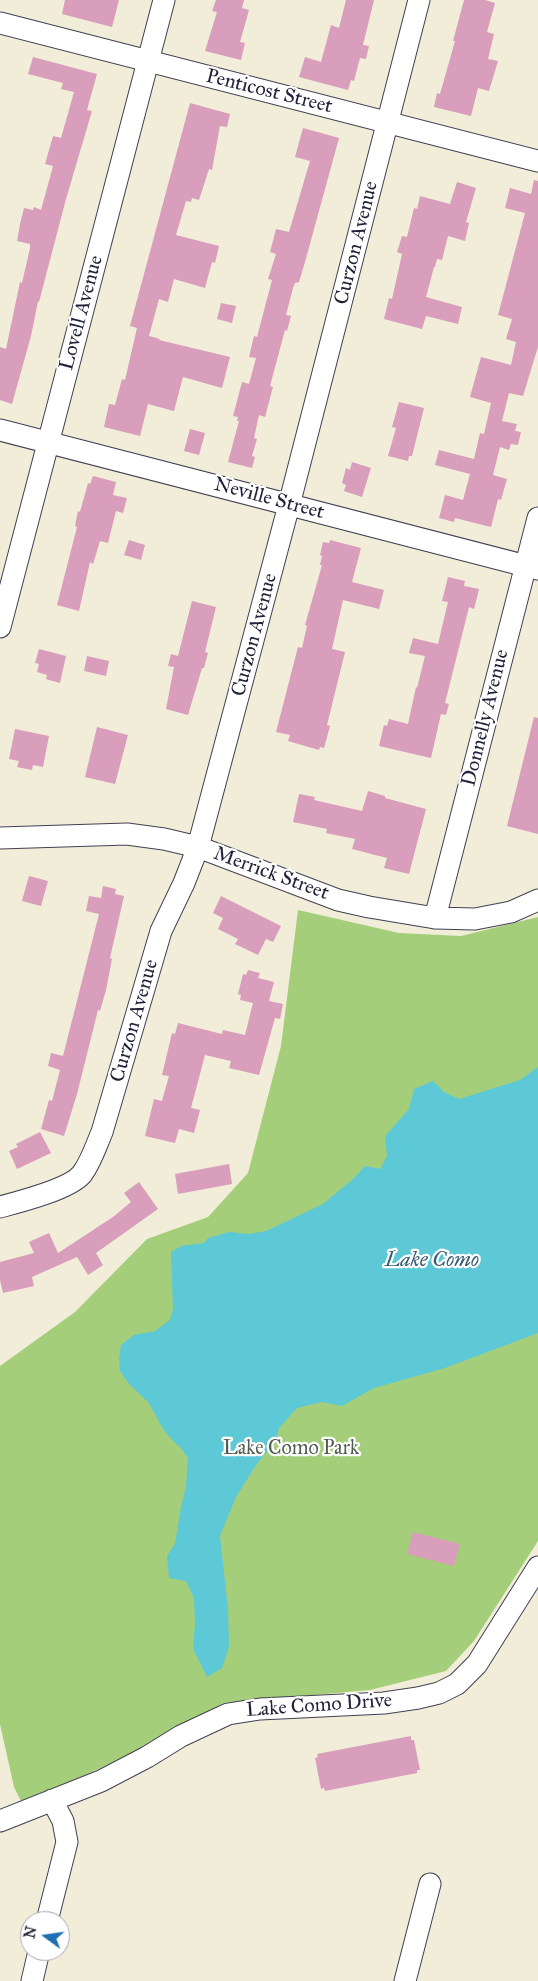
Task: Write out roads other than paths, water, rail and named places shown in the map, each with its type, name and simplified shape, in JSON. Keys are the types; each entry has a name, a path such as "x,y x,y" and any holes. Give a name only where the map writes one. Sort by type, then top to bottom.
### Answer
{"street":[{"name":"Lovell Avenue","path":"0,627 164,0"},
{"name":"Curzon Avenue","path":"0,1207 48,1193 80,1176 89,1164 102,1132 161,931 184,883 198,847 290,505 420,0"},
{"name":"Penticost Street","path":"0,23 538,161"},
{"name":"Neville Street","path":"0,430 532,568"},
{"name":"Donnelly Avenue","path":"435,918 532,568 538,518"},
{"name":"Merrick Street","path":"0,838 127,834 164,839 198,847 338,900 435,918 476,919 511,912 538,900"},
{"name":"Lake Como Drive","path":"0,1821 100,1781 147,1757 181,1736 228,1714 260,1709 384,1702 418,1698 439,1693 457,1684 477,1664 538,1567"},
{"path":"50,1911 67,1842 63,1821 52,1800"},
{"path":"405,1981 430,1884"},
{"path":"32,1981 37,1961"}],"water":[{"name":"Lake Como","path":"538,1067 538,1333 445,1368 374,1388 342,1406 322,1402 297,1408 279,1428 276,1440 256,1465 236,1497 220,1536 228,1609 229,1647 222,1668 207,1677 193,1649 195,1624 194,1598 186,1581 169,1578 167,1556 175,1544 186,1487 188,1458 163,1429 149,1403 129,1384 120,1371 121,1345 134,1335 155,1331 170,1320 173,1309 171,1252 181,1246 204,1243 208,1238 229,1232 249,1234 266,1231 323,1204 353,1179 365,1166 380,1169 387,1156 385,1136 409,1109 414,1089 433,1081 444,1092 459,1099 520,1080"}],"park label":[{"name":"Lake Como Park","path":"291,1449"}]}
